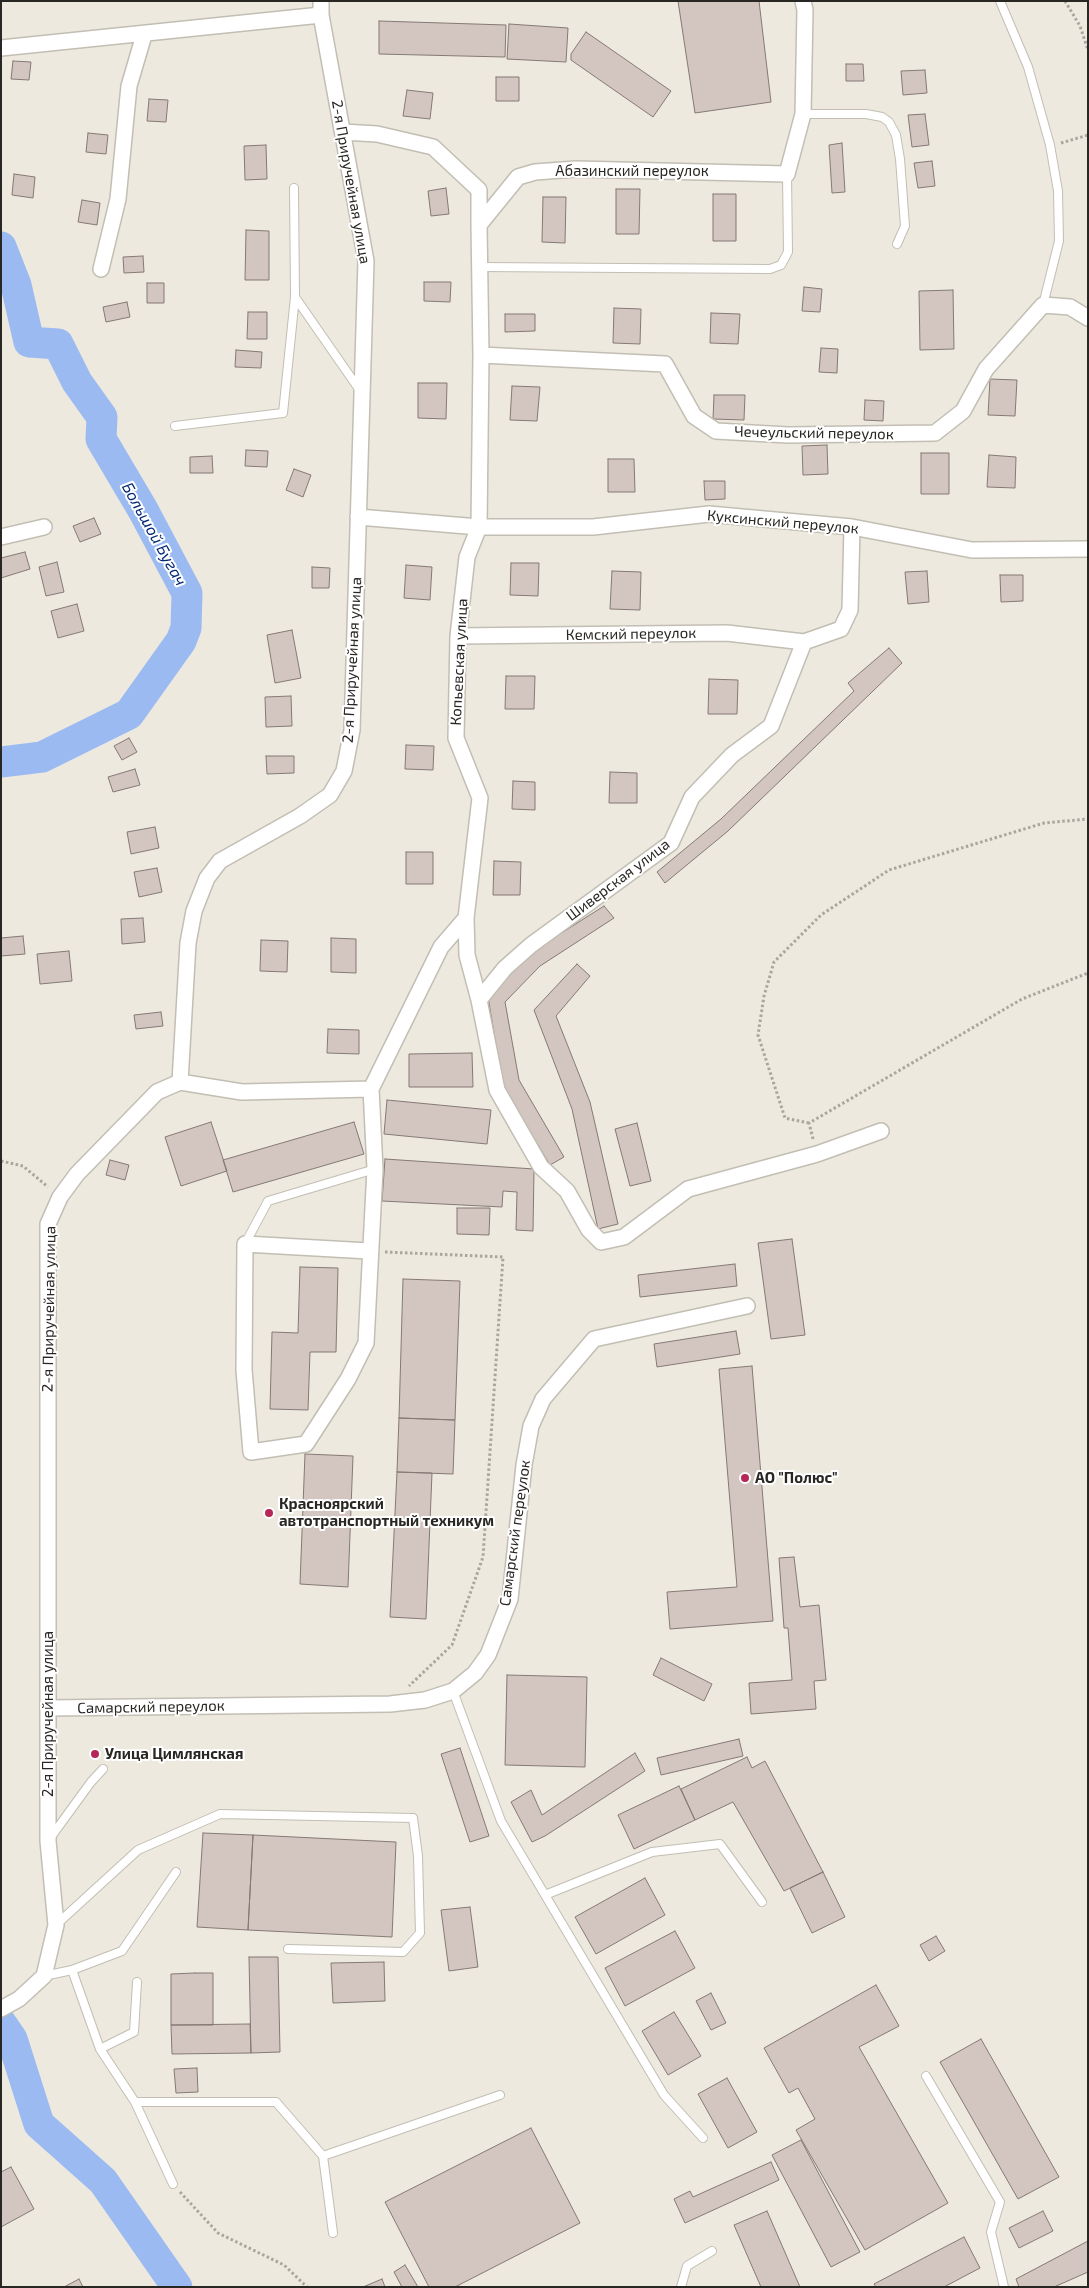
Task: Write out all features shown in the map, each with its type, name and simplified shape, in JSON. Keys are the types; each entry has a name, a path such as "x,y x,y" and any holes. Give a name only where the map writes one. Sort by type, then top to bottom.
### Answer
{"street":[{"path":"787,174 803,114 805,10 803,1"},
{"path":"1,48 144,35 321,8"},
{"name":"2-я Приручейная улица","path":"44,1976 56,1924 48,1841 48,1224 60,1197 77,1174 156,1092 180,1082 188,942 194,911 207,878 220,861 300,816 330,795 344,771 352,730 366,261 321,8"},
{"path":"102,269 118,199 129,86 144,35"},
{"path":"343,132 377,134 433,147 479,190 479,225"},
{"name":"Абазинский переулок","path":"479,225 518,177 535,172 576,169 787,174"},
{"name":"Копьевская улица","path":"479,225 481,355 479,527 467,557 458,636 456,738 480,798 466,918 468,955 497,1090 542,1167 567,1191 589,1230 601,1242 624,1237 688,1189 817,1154"},
{"path":"1043,305 1070,307 1088,318"},
{"name":"Чечеульский переулок","path":"481,355 665,364 694,416 716,431 788,435 935,434 963,411 986,369 1043,305"},
{"name":"Куксинский переулок","path":"358,517 479,527 593,527 709,514 852,527 972,550 1088,549"},
{"path":"1,536 44,527"},
{"path":"804,642 841,629 850,610 852,527"},
{"name":"Кемский переулок","path":"458,636 727,633 804,642"},
{"name":"Шиверская улица","path":"479,1000 505,968 531,945 671,843 692,797 732,755 770,726 804,642"},
{"path":"369,1251 245,1244 244,1370 251,1452 306,1444 348,1379 366,1343 369,1251 375,1169 370,1090 441,947 466,918"},
{"path":"180,1082 242,1092 370,1090"},
{"path":"817,1154 881,1131"},
{"name":"Самарский переулок","path":"48,1708 390,1704 426,1700 453,1691 475,1673 488,1655 510,1599 524,1465 531,1426 543,1399 594,1339 747,1306"},
{"path":"1,2008 19,1999 44,1976"}],"lane":[{"path":"1000,1 1028,67 1050,146 1058,191 1059,241 1043,305"},
{"path":"803,114 866,114 882,117 889,122 896,135 900,159 905,226 897,244"},
{"path":"480,267 770,269 781,265 788,252 787,174"},
{"path":"175,426 283,414 295,297 294,188"},
{"path":"295,297 362,393"},
{"path":"245,1244 268,1201 375,1169"},
{"path":"453,1691 501,1821 664,2095 703,2138"},
{"path":"48,1841 91,1782 103,1769"},
{"path":"56,1924 138,1850 220,1814 413,1818 418,1856 420,1933 403,1952 288,1949"},
{"path":"545,1895 652,1852 720,1844 762,1902"},
{"path":"44,1976 72,1970 122,1951 176,1872"},
{"path":"72,1970 100,2049 135,2102 173,2184"},
{"path":"100,2049 134,2032 137,1982"},
{"path":"926,2076 1000,2202 991,2232 1004,2287"},
{"path":"323,2156 500,2095"},
{"path":"135,2102 276,2102 323,2156 333,2233"},
{"path":"681,2287 687,2266 712,2251"}],"path":[{"path":"1065,1 1080,26 1088,50"},
{"path":"1050,146 1088,135"},
{"path":"1088,819 1044,823 889,870 822,916 774,962 764,996 758,1034 784,1118 809,1123 1022,999 1088,972"},
{"path":"809,1123 817,1154"},
{"path":"1,1162 23,1166 60,1197"},
{"path":"369,1251 503,1257 482,1558 452,1645 390,1704"},
{"path":"173,2184 218,2233 284,2265 307,2287"}],"building":[{"path":"678,1 759,1 771,102 695,113"},
{"path":"379,21 506,25 505,57 379,54"},
{"path":"509,24 568,28 566,62 507,59"},
{"path":"586,32 671,91 653,117 571,60 571,54"},
{"path":"13,61 31,62 29,80 11,79"},
{"path":"846,64 863,64 864,81 846,81"},
{"path":"925,70 927,93 903,95 901,71"},
{"path":"496,77 519,77 519,101 496,101"},
{"path":"407,90 433,93 430,119 403,116"},
{"path":"149,99 168,100 166,122 147,121"},
{"path":"925,114 929,145 912,147 908,115"},
{"path":"88,133 108,135 106,154 86,152"},
{"path":"842,143 845,192 832,193 829,145"},
{"path":"266,145 267,179 245,180 244,146"},
{"path":"932,161 935,186 918,188 914,163"},
{"path":"14,174 35,177 33,198 12,195"},
{"path":"446,188 449,214 431,216 428,191"},
{"path":"616,189 640,189 639,234 616,234"},
{"path":"713,194 736,194 736,241 713,241"},
{"path":"543,197 566,197 565,243 542,242"},
{"path":"82,200 100,203 97,225 78,222"},
{"path":"246,230 269,231 269,280 245,280"},
{"path":"143,256 144,272 124,273 123,257"},
{"path":"424,282 451,282 450,302 424,301"},
{"path":"147,283 164,283 164,303 147,303"},
{"path":"804,287 822,289 820,312 802,311"},
{"path":"953,290 954,349 920,350 919,291"},
{"path":"127,302 130,317 106,322 103,307"},
{"path":"614,308 641,309 640,344 613,343"},
{"path":"248,312 267,312 267,339 247,339"},
{"path":"711,313 740,314 738,344 710,343"},
{"path":"505,314 535,314 535,331 505,332"},
{"path":"821,348 838,349 837,373 819,372"},
{"path":"236,350 262,352 261,368 235,367"},
{"path":"990,379 1017,380 1015,416 988,415"},
{"path":"418,383 447,383 446,419 418,418"},
{"path":"512,386 540,387 537,421 510,420"},
{"path":"714,395 745,395 744,420 713,419"},
{"path":"865,400 884,401 883,421 864,420"},
{"path":"827,445 828,474 803,475 802,446"},
{"path":"246,450 268,451 267,467 245,466"},
{"path":"921,453 949,453 949,494 921,494"},
{"path":"989,455 1016,457 1015,488 987,487"},
{"path":"212,456 213,473 190,473 190,457"},
{"path":"608,459 634,459 635,492 608,492"},
{"path":"294,469 311,475 303,497 286,490"},
{"path":"704,481 725,481 725,499 705,500"},
{"path":"94,518 101,534 80,542 73,526"},
{"path":"25,552 30,569 1,578 1,558"},
{"path":"57,562 64,592 46,596 39,567"},
{"path":"511,563 539,563 538,596 510,595"},
{"path":"406,565 432,567 430,600 404,598"},
{"path":"312,567 330,568 329,588 312,588"},
{"path":"612,571 641,572 640,610 610,609"},
{"path":"927,571 929,602 908,604 905,572"},
{"path":"1000,575 1023,575 1023,601 1001,602"},
{"path":"77,604 84,631 58,638 51,611"},
{"path":"292,630 301,678 275,683 267,635"},
{"path":"889,648 902,663 728,831 665,883 657,872 721,819 854,691 848,683"},
{"path":"506,676 535,676 534,709 505,709"},
{"path":"709,679 738,680 737,714 708,714"},
{"path":"291,696 292,726 266,727 265,697"},
{"path":"129,738 137,752 122,760 114,746"},
{"path":"406,745 434,746 433,770 405,769"},
{"path":"266,756 294,756 294,773 267,774"},
{"path":"135,769 140,785 113,792 108,777"},
{"path":"610,772 637,773 637,803 609,803"},
{"path":"513,781 535,782 535,810 512,809"},
{"path":"155,827 159,848 131,854 127,832"},
{"path":"406,852 433,852 433,884 406,884"},
{"path":"494,861 521,862 520,895 493,895"},
{"path":"157,868 162,892 139,897 134,872"},
{"path":"604,906 614,918 540,966 505,1002 519,1080 564,1157 550,1165 503,1087 488,997 530,953"},
{"path":"143,918 145,942 122,944 121,919"},
{"path":"23,936 25,954 1,956 1,938"},
{"path":"331,938 356,939 356,973 331,972"},
{"path":"261,940 288,941 287,972 260,971"},
{"path":"69,951 72,981 40,984 37,954"},
{"path":"577,964 590,976 556,1016 590,1102 618,1224 598,1229 572,1109 534,1010"},
{"path":"161,1012 163,1026 136,1029 134,1015"},
{"path":"328,1029 359,1030 359,1054 327,1053"},
{"path":"472,1053 473,1087 409,1087 409,1054"},
{"path":"387,1100 491,1110 487,1144 384,1134"},
{"path":"211,1122 227,1171 181,1186 165,1137"},
{"path":"354,1122 364,1154 233,1192 223,1160"},
{"path":"637,1123 651,1181 630,1186 615,1129"},
{"path":"385,1159 534,1169 533,1231 516,1230 517,1192 503,1191 502,1207 382,1201"},
{"path":"110,1160 129,1165 125,1180 106,1175"},
{"path":"457,1208 490,1208 489,1235 457,1234"},
{"path":"792,1239 805,1335 771,1339 758,1243"},
{"path":"735,1264 737,1286 640,1297 638,1275"},
{"path":"300,1267 338,1268 336,1352 310,1352 308,1410 270,1409 272,1332 298,1333"},
{"path":"403,1279 460,1281 455,1420 399,1418"},
{"path":"736,1331 740,1354 657,1367 654,1344"},
{"name":"АО \"Полюс\"","path":"752,1366 773,1621 670,1629 667,1592 737,1587 719,1369"},
{"path":"399,1418 455,1420 453,1474 397,1472"},
{"path":"305,1454 353,1456 348,1587 300,1584"},
{"path":"397,1472 432,1473 426,1619 390,1617"},
{"path":"794,1557 800,1607 819,1605 826,1680 814,1681 816,1709 751,1714 749,1683 792,1680 788,1628 784,1628 779,1558"},
{"path":"661,1658 712,1684 704,1701 653,1675"},
{"path":"507,1675 587,1677 585,1767 505,1765"},
{"path":"739,1739 743,1756 661,1775 657,1758"},
{"path":"460,1748 489,1836 470,1842 441,1754"},
{"path":"635,1753 645,1771 545,1836 532,1842 511,1802 531,1790 542,1815"},
{"path":"747,1757 752,1768 765,1761 823,1872 784,1891 733,1802 695,1820 681,1789"},
{"path":"679,1786 695,1820 634,1849 618,1815"},
{"path":"203,1833 253,1835 248,1930 197,1927"},
{"path":"253,1835 396,1842 392,1937 248,1930"},
{"path":"823,1872 845,1917 812,1933 790,1888"},
{"path":"645,1878 665,1915 596,1954 575,1917"},
{"path":"470,1907 478,1967 449,1971 441,1910"},
{"path":"675,1931 695,1968 625,2006 605,1968"},
{"path":"936,1936 945,1951 929,1961 920,1945"},
{"path":"249,1957 278,1957 280,2052 251,2053"},
{"path":"384,1962 385,2001 333,2003 331,1963"},
{"path":"213,1973 213,2025 171,2025 171,1974"},
{"path":"876,1985 899,2026 859,2047 948,2203 865,2250 796,2130 815,2119 798,2088 789,2093 764,2048"},
{"path":"711,1993 726,2023 711,2030 696,2001"},
{"path":"674,2012 701,2056 668,2075 642,2031"},
{"path":"250,2024 251,2053 172,2054 171,2025"},
{"path":"981,2039 1059,2177 1018,2199 940,2062"},
{"path":"197,2068 198,2092 176,2093 174,2069"},
{"path":"727,2078 757,2132 728,2148 698,2094"},
{"path":"531,2128 580,2223 455,2287 429,2287 385,2202"},
{"path":"801,2140 860,2252 831,2267 772,2155"},
{"path":"771,2162 779,2180 685,2223 674,2199 690,2191 693,2197"},
{"path":"11,2167 34,2209 1,2227 1,2172"},
{"path":"767,2211 800,2287 761,2287 734,2225"},
{"path":"1043,2211 1053,2231 1019,2248 1009,2228"},
{"path":"964,2237 980,2268 944,2287 876,2287 874,2284"},
{"path":"1088,2241 1088,2272 1054,2287 1019,2287 1016,2279"},
{"path":"405,2265 418,2287 402,2287 394,2272"},
{"path":"79,2279 83,2287 64,2287"},
{"path":"382,2279 385,2287 363,2287"}],"waterway":[{"name":"Большой Бугач","path":"1,247 16,285 29,342 58,344 77,382 102,417 101,439 143,510 187,593 186,628 181,641 129,714 42,757 1,762"},
{"name":"Большой Бугач","path":"1,2023 12,2039 39,2124 103,2181 177,2287"}],"place":[{"name":"АО \"Полюс\"","path":"745,1478"},
{"name":"Красноярский автотранспортный техникум","path":"269,1513"},
{"name":"Улица Цимлянская","path":"95,1754"}]}
